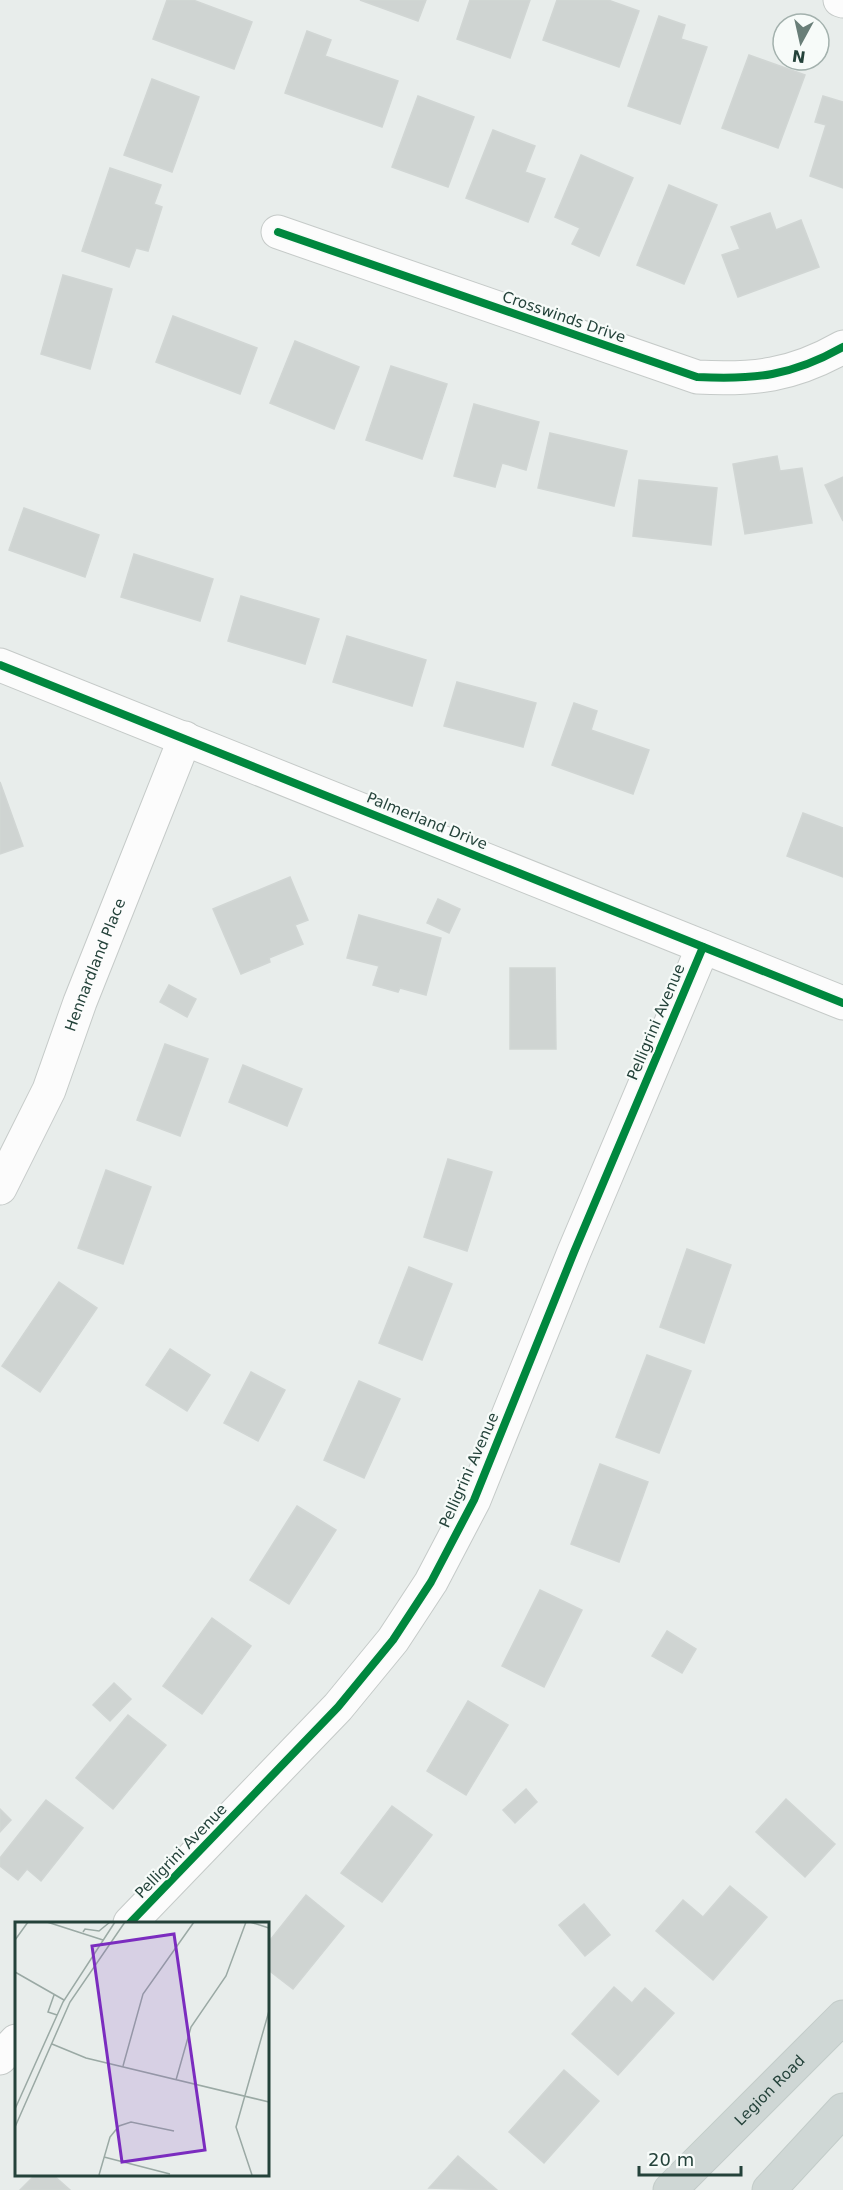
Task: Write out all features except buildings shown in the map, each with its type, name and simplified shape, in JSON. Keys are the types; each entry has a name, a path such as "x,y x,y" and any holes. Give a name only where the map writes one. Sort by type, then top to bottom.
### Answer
{"main road":[{"name":"Legion Road","path":"670,2190 843,2017"},
{"path":"769,2190 843,2110"}],"street":[{"name":"Crosswinds Drive","path":"278,231 697,377 743,379 782,373 819,361 843,347"},
{"name":"Palmerland Drive","path":"0,665 843,1003"},
{"name":"Hennardland Place","path":"0,1188 49,1090 80,1002 185,738"},
{"name":"Pelligrini Avenue","path":"131,1922 338,1707 393,1640 431,1582 474,1500 579,1241 703,947"},
{"path":"0,2058 15,2042"}],"cycle path":[{"path":"278,232 697,377 737,378 772,374 807,364 843,347"},
{"path":"0,665 843,1003"},
{"path":"131,1922 338,1707 393,1640 431,1582 474,1500 574,1252 703,947"}]}
